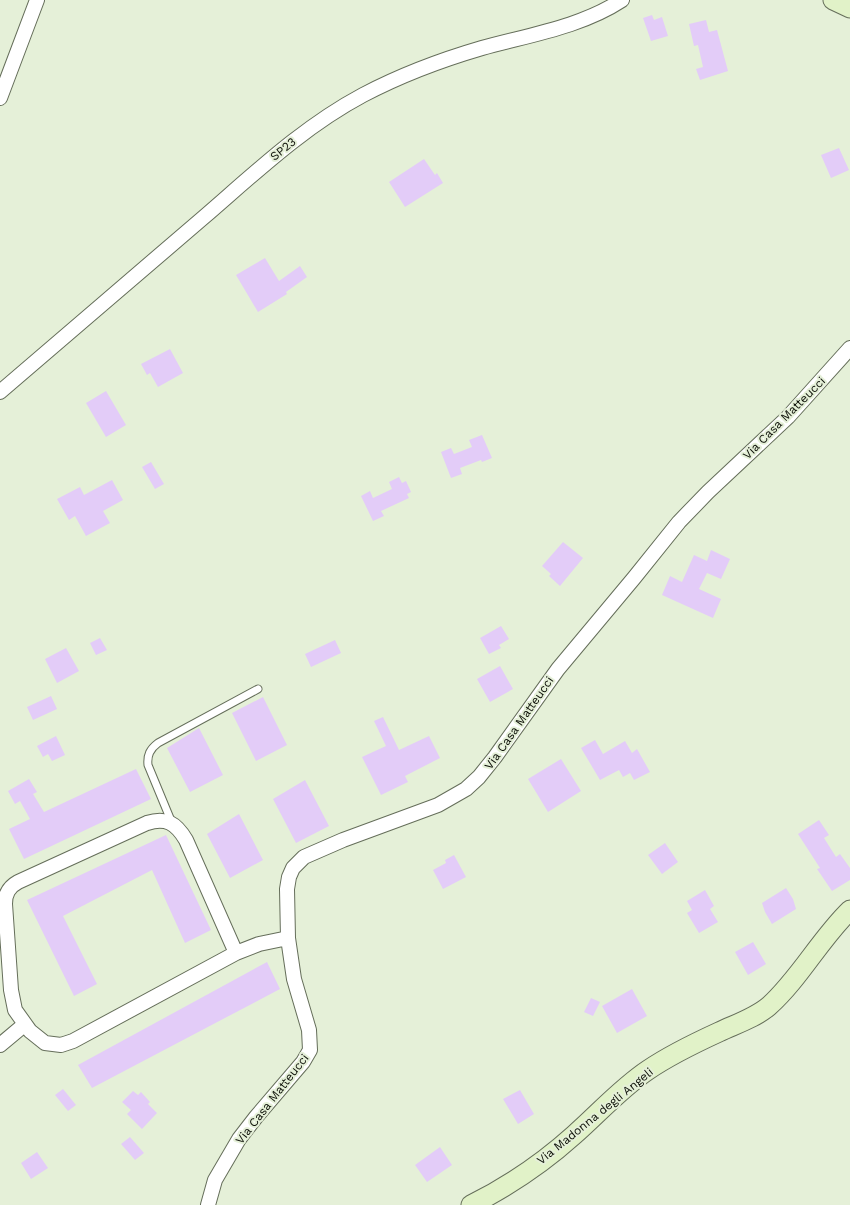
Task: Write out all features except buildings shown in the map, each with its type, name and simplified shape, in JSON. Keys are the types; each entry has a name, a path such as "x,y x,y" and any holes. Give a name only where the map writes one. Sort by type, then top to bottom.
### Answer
{"street":[{"path":"0,98 38,0"},
{"name":"SP23","path":"0,392 273,156 324,117 365,94 426,67 469,52 560,26 601,11 622,0"},
{"name":"Via Casa Matteucci","path":"208,1205 215,1180 239,1139 303,1062 310,1050 309,1030 294,979 288,938 287,888 290,872 304,858 357,834 438,805 458,794 475,781 491,763 558,669 678,522 782,423 850,348"},
{"path":"236,954 186,840 172,823 160,820 147,823 18,882 7,891 5,904 12,996 15,1010 24,1026 35,1037 55,1046 64,1045 236,954 260,944 288,938"},
{"name":"Via Madonna degli Angeli","path":"471,1205 515,1179 552,1153 648,1070 700,1041 763,1010 788,986 850,910"},
{"path":"0,1045 24,1026"}],"lane":[{"path":"172,823 148,765 150,750 158,743 258,689"}]}
